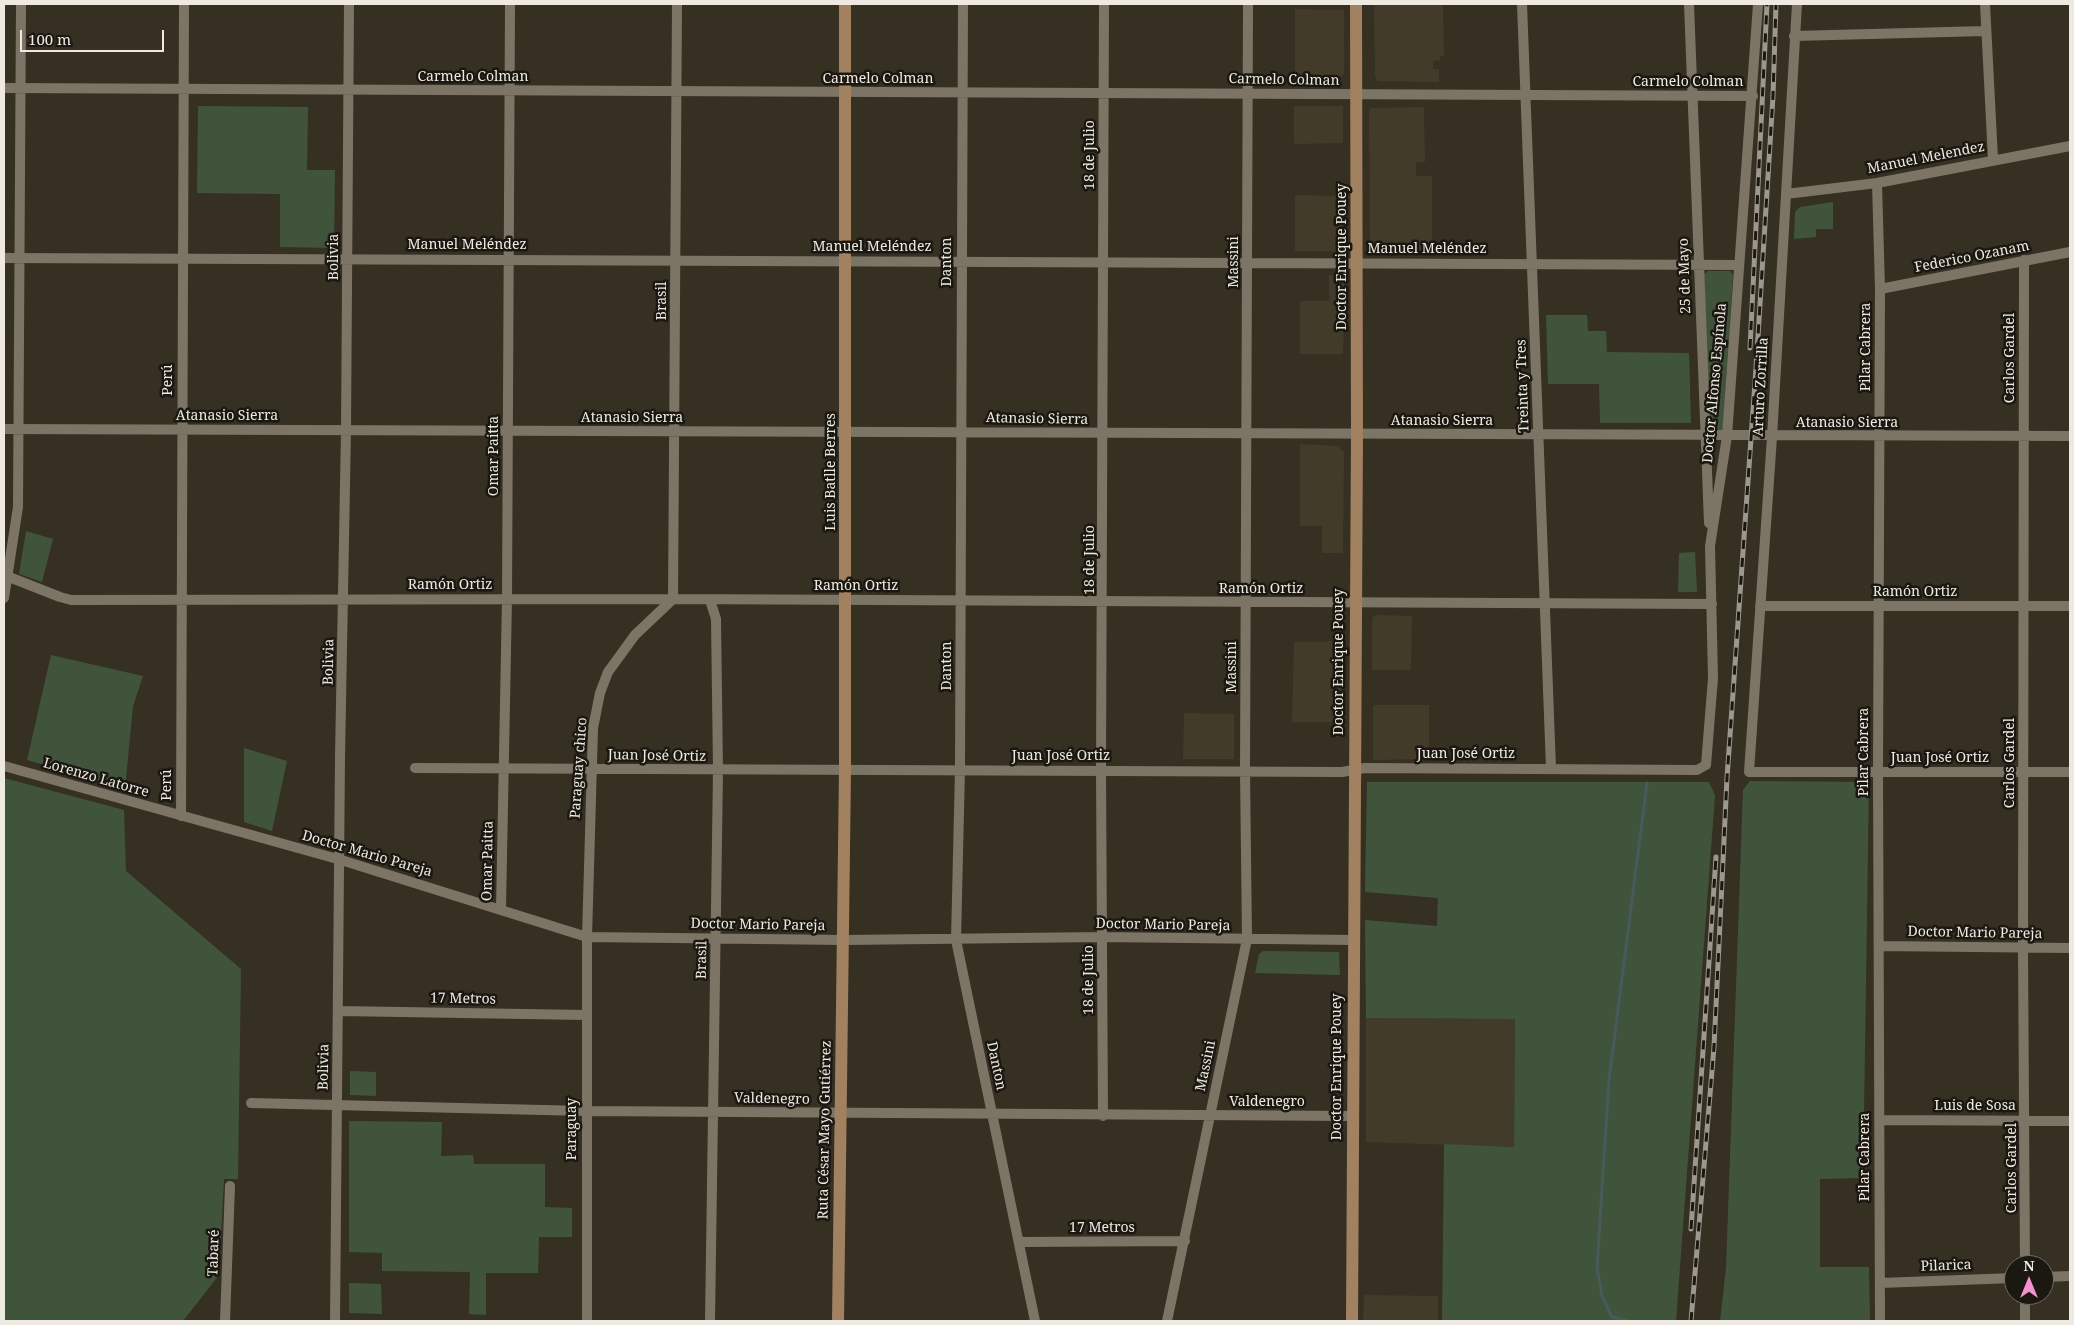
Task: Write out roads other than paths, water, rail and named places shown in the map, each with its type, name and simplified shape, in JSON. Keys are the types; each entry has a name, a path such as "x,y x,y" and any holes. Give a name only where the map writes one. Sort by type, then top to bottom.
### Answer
{"street":[{"path":"4,598 5,575 18,507 20,429 21,4"},
{"name":"Perú","path":"181,816 184,4"},
{"name":"Bolivia","path":"335,1321 341,860 340,757 348,258 349,4"},
{"name":"Omar Paitta","path":"500,909 507,599 510,4"},
{"name":"Brasil","path":"673,599 677,4"},
{"name":"Luis Batlle Berres","path":"844,940 847,260 845,4"},
{"name":"Danton","path":"963,4 960,769 956,940 1035,1321"},
{"name":"18 de Julio","path":"1103,1116 1101,770 1104,434 1104,4"},
{"name":"Massini","path":"1167,1321 1247,940 1245,771 1248,4"},
{"name":"Doctor Enrique Pouey","path":"1352,1321 1354,602 1357,435 1356,4"},
{"name":"Treinta y Tres","path":"1522,4 1551,768"},
{"name":"25 de Mayo","path":"1689,4 1710,546"},
{"name":"Doctor Alfonso Espínola","path":"1706,765 1712,678 1710,546 1727,436 1753,96 1758,4"},
{"name":"Arturo Zorrilla","path":"1749,772 1772,437 1797,4"},
{"path":"1985,4 1993,159"},
{"path":"1794,36 1986,31"},
{"name":"Carmelo Colman","path":"4,88 1753,96"},
{"name":"Manuel Melendez","path":"1786,194 1877,183 1993,159 2070,146"},
{"name":"Pilar Cabrera","path":"1877,183 1880,289 1878,771 1880,1321"},
{"name":"Federico Ozanam","path":"1880,289 2070,252"},
{"name":"Manuel Meléndez","path":"4,258 1739,265"},
{"name":"Carlos Gardel","path":"2024,260 2023,948 2026,1255"},
{"name":"Atanasio Sierra","path":"4,429 675,432 846,430 1104,434 1772,437 2070,436"},
{"name":"Ramón Ortiz","path":"5,575 60,598 71,600 846,599 1103,602 1712,604"},
{"name":"Paraguay chico","path":"587,937 590,769 593,728 600,693 608,672 635,635 673,599"},
{"name":"Brasil","path":"710,600 716,619 718,770 710,1321"},
{"name":"Ramón Ortiz","path":"1760,606 2070,606"},
{"name":"Juan José Ortiz","path":"415,768 1342,772 1366,768 1551,768 1676,771 1698,770 1706,765"},
{"name":"Lorenzo Latorre","path":"4,766 181,816"},
{"name":"Juan José Ortiz","path":"1749,772 2070,772"},
{"name":"Doctor Mario Pareja","path":"181,816 341,860 587,937 844,940 1102,937 1353,940"},
{"name":"Paraguay","path":"587,937 585,1111 587,1321"},
{"name":"Ruta César Mayo Gutiérrez","path":"838,1321 844,940"},
{"name":"Doctor Mario Pareja","path":"1879,946 2070,948"},
{"name":"17 Metros","path":"338,1011 586,1014"},
{"name":"Valdenegro","path":"251,1104 585,1111 1103,1116 1352,1116"},
{"name":"Luis de Sosa","path":"1879,1120 2070,1120"},
{"name":"Tabaré","path":"225,1321 230,1186"},
{"name":"17 Metros","path":"1020,1242 1185,1241"},
{"path":"2054,1277 2070,1276"},
{"name":"Pilarica","path":"1880,1283 2004,1278"},
{"path":"2025,1305 2025,1321"}],"waterway":[{"path":"1628,1321 1612,1317 1602,1296 1597,1267 1609,1080 1647,783"}],"railway":[{"path":"1750,348 1767,4"},
{"path":"1691,1321 1714,1047 1727,778 1756,368 1773,96 1776,4"},
{"path":"1691,1229 1716,857"}]}
